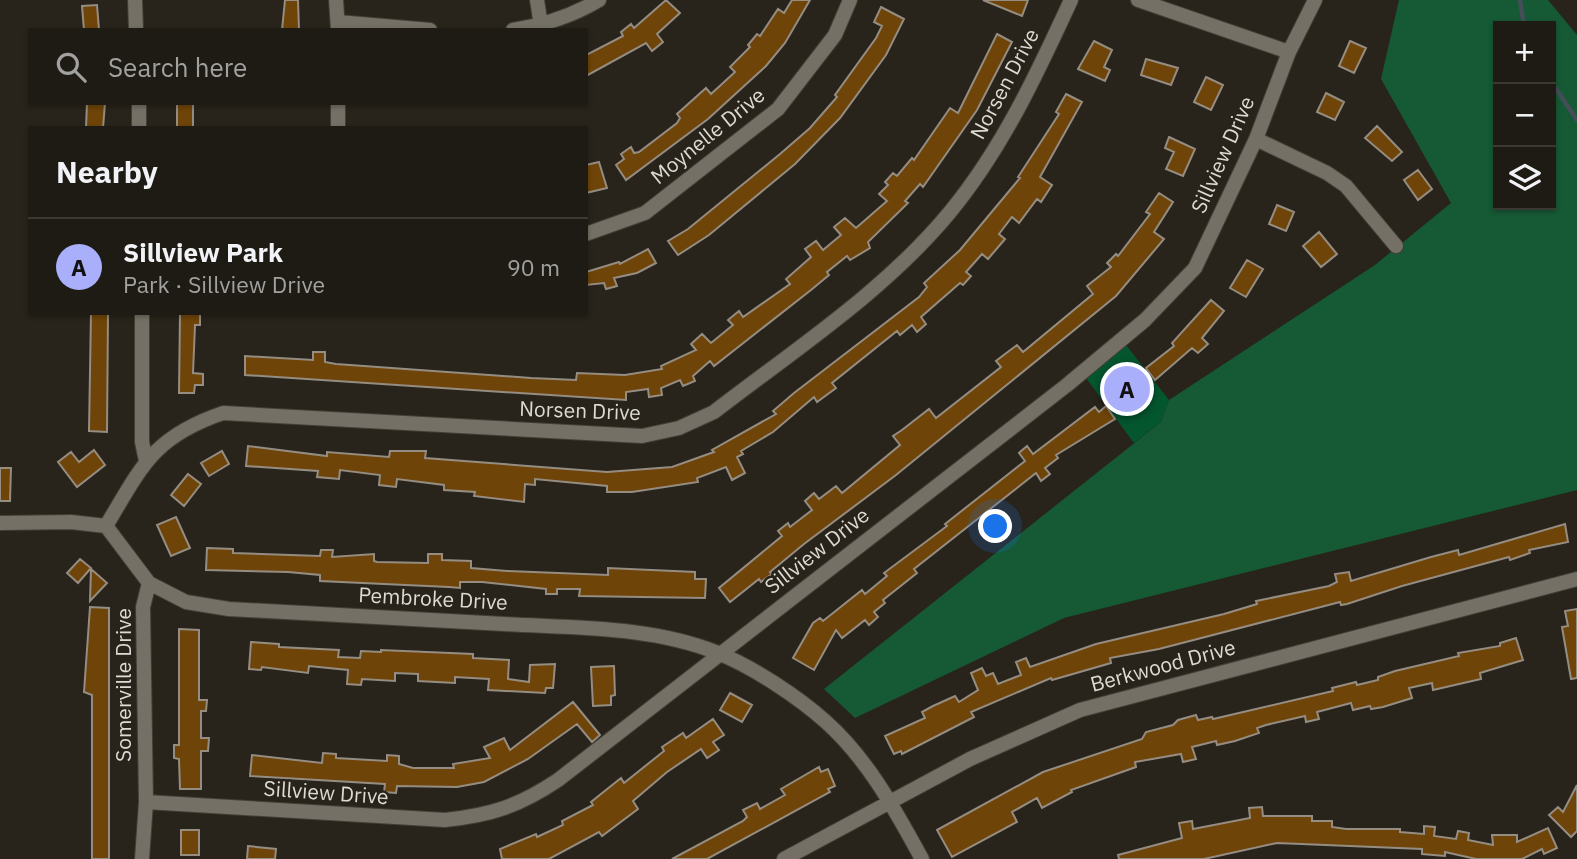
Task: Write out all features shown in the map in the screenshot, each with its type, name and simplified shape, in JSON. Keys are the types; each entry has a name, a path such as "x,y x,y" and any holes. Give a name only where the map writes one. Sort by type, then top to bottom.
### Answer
{"street":[{"path":"135,0 136,28"},
{"path":"336,0 338,26 384,28"},
{"path":"537,0 541,26"},
{"path":"527,28 541,26 578,12 599,0"},
{"name":"Moynelle Drive","path":"588,233 645,213 778,109 835,35 850,0"},
{"name":"Norsen Drive","path":"106,526 146,461 168,438 192,424 223,413 642,436 680,428 714,412 898,266 949,213 995,151 1027,93 1071,0"},
{"path":"1138,0 1289,52"},
{"name":"Sillview Drive","path":"146,802 388,819 445,820 486,816 526,802 1068,385 1145,320 1195,268 1256,139 1289,52 1315,0"},
{"path":"139,105 139,126"},
{"path":"338,105 338,126"},
{"path":"1256,139 1327,173 1346,186 1396,246"},
{"path":"142,315 142,442 146,461"},
{"path":"0,523 71,522 106,526"},
{"name":"Somerville Drive","path":"106,526 149,583 143,607 146,802 142,859"},
{"name":"Berkwood Drive","path":"784,859 970,760 1080,710 1577,579"},
{"name":"Pembroke Drive","path":"149,583 186,603 229,610 607,630 676,641 719,653 788,693 825,721 859,756 891,804 922,859"}],"green space":[{"path":"1399,0 1548,0 1577,35 1577,490 1064,618 855,718 824,689 1161,422 1169,400 1375,265 1451,203 1381,79"},
{"path":"1126,345 1169,400 1161,422 1134,443 1086,378"}],"building":[{"path":"285,0 298,0 299,28 282,28"},
{"path":"666,0 680,13 657,34 663,42 652,51 646,43 588,75 588,54 623,36 621,32 631,24 634,28"},
{"path":"792,0 810,0 785,43 766,66 708,119 626,180 616,165 624,159 621,154 631,147 634,153 639,152 677,123 680,118 677,114 706,88 711,94 735,72 730,67 750,47 748,45 757,34 760,36 778,9 784,13"},
{"path":"983,0 1028,0 1022,16"},
{"path":"97,5 99,28 84,28 82,6"},
{"path":"881,7 904,19 886,55 840,118 795,164 709,235 678,255 668,241 688,229 780,154 810,128 837,97 835,95 882,26 874,22"},
{"path":"997,34 1012,42 977,110 923,187 920,184 905,201 908,203 868,242 870,248 850,260 847,256 827,272 829,275 811,290 714,366 710,361 693,376 695,381 683,386 680,380 661,388 662,395 649,397 648,389 626,392 626,400 245,375 245,356 313,360 313,352 325,352 325,362 336,364 531,378 576,380 577,373 625,375 662,369 661,366 696,350 691,344 702,334 711,343 733,325 728,320 739,311 743,317 790,284 786,279 811,257 805,249 816,241 823,250 841,235 834,227 845,218 856,228 887,201 879,194 888,185 885,182 893,173 897,176 912,158 914,160 950,108 958,113"},
{"path":"1094,41 1112,50 1104,67 1110,70 1105,81 1078,69"},
{"path":"1350,41 1366,48 1354,73 1339,66"},
{"path":"1146,59 1178,68 1171,85 1141,75"},
{"path":"1206,77 1223,85 1211,110 1194,102"},
{"path":"1326,93 1344,102 1335,120 1317,112"},
{"path":"1066,94 1082,102 1040,177 1052,185 1041,202 1037,199 1019,223 1012,217 999,234 1005,239 988,259 982,254 966,272 971,276 963,285 960,283 921,317 926,324 917,332 912,325 900,335 897,331 832,383 836,388 817,402 814,397 773,432 741,451 743,454 737,457 745,473 732,480 726,467 697,478 698,482 632,492 607,492 607,486 535,479 535,485 525,484 524,502 474,496 475,492 444,490 444,485 397,479 396,487 379,485 380,475 340,470 339,479 317,477 318,471 246,466 248,446 327,456 327,452 389,457 390,451 426,451 425,458 607,472 672,467 714,452 712,450 776,414 773,411 794,393 919,297 927,287 924,283 960,250 1020,178 1018,177 1059,114 1056,112"},
{"path":"87,105 105,105 103,126 86,126"},
{"path":"177,105 193,105 193,126 177,126"},
{"path":"1377,126 1402,152 1392,161 1365,138"},
{"path":"1169,137 1195,149 1183,176 1166,169 1174,152 1165,148"},
{"path":"599,162 607,188 588,193 588,165"},
{"path":"1418,170 1432,189 1418,200 1404,180"},
{"path":"1159,193 1173,202 1154,232 1164,239 1116,296 896,475 804,544 770,572 772,574 761,582 759,579 730,602 719,588 782,536 778,531 788,523 790,527 812,510 805,501 814,493 819,499 836,486 842,493 900,445 893,436 929,409 936,418 1001,367 996,361 1017,345 1023,352 1093,294 1087,286 1111,267 1107,263 1116,254 1118,256 1150,214 1146,212"},
{"path":"1277,205 1294,212 1286,231 1269,224"},
{"path":"1319,232 1337,254 1321,267 1303,246"},
{"path":"648,249 656,263 637,273 614,278 617,286 606,289 604,283 588,285 588,271 619,262 620,264"},
{"path":"1247,260 1263,269 1246,297 1230,288"},
{"path":"1211,300 1224,311 1202,338 1208,344 1198,353 1192,348 1155,380 1146,368 1174,346 1172,343"},
{"path":"91,315 108,315 107,432 89,431"},
{"path":"180,315 200,315 200,325 195,325 193,373 203,374 203,385 195,385 194,393 179,393"},
{"path":"1106,406 1115,419 1056,455 1058,458 1045,468 1050,474 1041,481 1036,473 914,569 917,573 883,600 885,603 874,612 878,617 869,625 865,620 842,638 836,630 814,670 793,658 813,623 820,618 823,621 862,590 865,594 887,576 884,573 947,526 945,524 1025,461 1019,453 1027,446 1033,454 1095,407 1099,412"},
{"path":"94,450 105,465 77,487 58,462 71,452 79,462"},
{"path":"222,451 229,464 209,476 201,463"},
{"path":"0,468 11,468 10,501 0,501"},
{"path":"188,474 201,484 184,506 171,495"},
{"path":"176,517 190,548 171,556 157,525"},
{"path":"1565,524 1568,542 1529,550 1530,553 1510,560 1509,557 1347,604 1341,605 1340,602 1159,649 1110,658 1111,663 1052,680 1051,678 971,712 974,717 902,754 901,751 894,754 885,736 925,718 922,712 933,706 955,696 959,702 978,690 971,673 982,668 986,676 993,673 998,684 1021,675 1016,662 1026,658 1030,667 1096,644 1224,614 1257,604 1256,601 1329,586 1337,582 1335,574 1349,572 1351,581 1458,550 1459,555"},
{"path":"207,548 233,549 233,553 320,556 321,550 333,550 332,557 374,554 374,561 377,562 428,563 428,554 442,554 442,560 471,561 471,568 507,571 608,575 608,568 695,572 695,579 706,579 705,598 579,596 580,589 557,589 557,594 546,594 546,589 482,582 460,582 460,588 320,581 320,575 288,572 206,570"},
{"path":"80,559 91,568 78,583 67,573"},
{"path":"91,569 107,583 90,601"},
{"path":"90,607 109,608 109,859 92,859 92,695 84,692"},
{"path":"1577,609 1577,678 1571,679 1562,627 1568,626 1565,611"},
{"path":"179,629 199,630 199,700 207,700 206,711 201,711 201,738 209,738 208,751 201,751 201,789 180,789 179,759 174,758 174,745 179,745"},
{"path":"1516,638 1523,660 1480,673 1481,679 1433,690 1432,683 1409,688 1412,698 1383,707 1371,709 1370,706 1353,710 1351,703 1317,712 1319,719 1306,722 1305,716 1266,725 1257,728 1259,733 1235,741 1217,745 1216,741 1192,747 1196,759 1183,762 1181,754 1135,762 1136,767 1071,790 1072,792 1042,808 1037,798 1012,812 1017,822 952,857 937,830 1043,772 1142,739 1146,732 1173,725 1178,720 1196,715 1198,720 1213,719 1333,691 1332,688 1378,680 1378,677 1395,671 1459,656 1458,653 1500,646 1500,643"},
{"path":"251,642 279,644 279,647 339,650 338,657 360,658 361,651 381,650 473,654 473,658 509,660 508,679 529,682 530,665 555,664 553,688 546,688 545,693 488,690 489,679 455,677 455,683 418,681 418,674 395,673 395,681 362,679 361,685 347,684 348,670 309,666 308,673 262,667 261,670 249,669"},
{"path":"614,666 615,695 611,696 611,705 593,706 591,667"},
{"path":"730,693 752,705 742,722 720,710"},
{"path":"573,702 600,735 592,742 577,724 528,759 484,782 457,787 397,786 396,793 384,792 385,784 250,776 252,755 322,763 323,753 336,754 336,758 387,761 387,755 399,756 399,764 413,768 454,768 453,764 490,758 484,747 504,738 510,750"},
{"path":"713,719 724,735 713,742 719,750 707,758 701,749 667,772 633,801 638,809 602,836 599,832 549,859 502,859 500,849 563,825 562,821 593,805 591,802 621,778 624,783 664,751 662,747 683,733 686,738"},
{"path":"819,767 821,772 828,769 835,786 828,789 830,792 707,859 672,859 743,821 747,817 743,810 757,803 760,809 785,795 781,789"},
{"path":"1577,785 1577,831 1571,837 1549,815 1558,807 1563,812"},
{"path":"1262,807 1263,816 1312,816 1312,821 1332,821 1332,827 1400,829 1400,832 1424,834 1424,826 1435,827 1434,836 1456,839 1458,831 1469,833 1468,840 1493,845 1492,835 1517,835 1517,842 1548,828 1557,848 1544,854 1542,849 1522,859 1476,859 1445,852 1445,856 1422,854 1422,849 1277,843 1204,859 1119,859 1118,855 1182,838 1179,823 1192,821 1193,829 1250,818 1249,808"},
{"path":"181,830 199,830 199,855 181,855"},
{"path":"248,846 276,849 275,859 247,859"}],"waterway":[{"path":"1520,0 1523,21"},
{"path":"1553,84 1577,120"}],"place":[{"name":"Sillview Park","path":"1127,389"}]}
